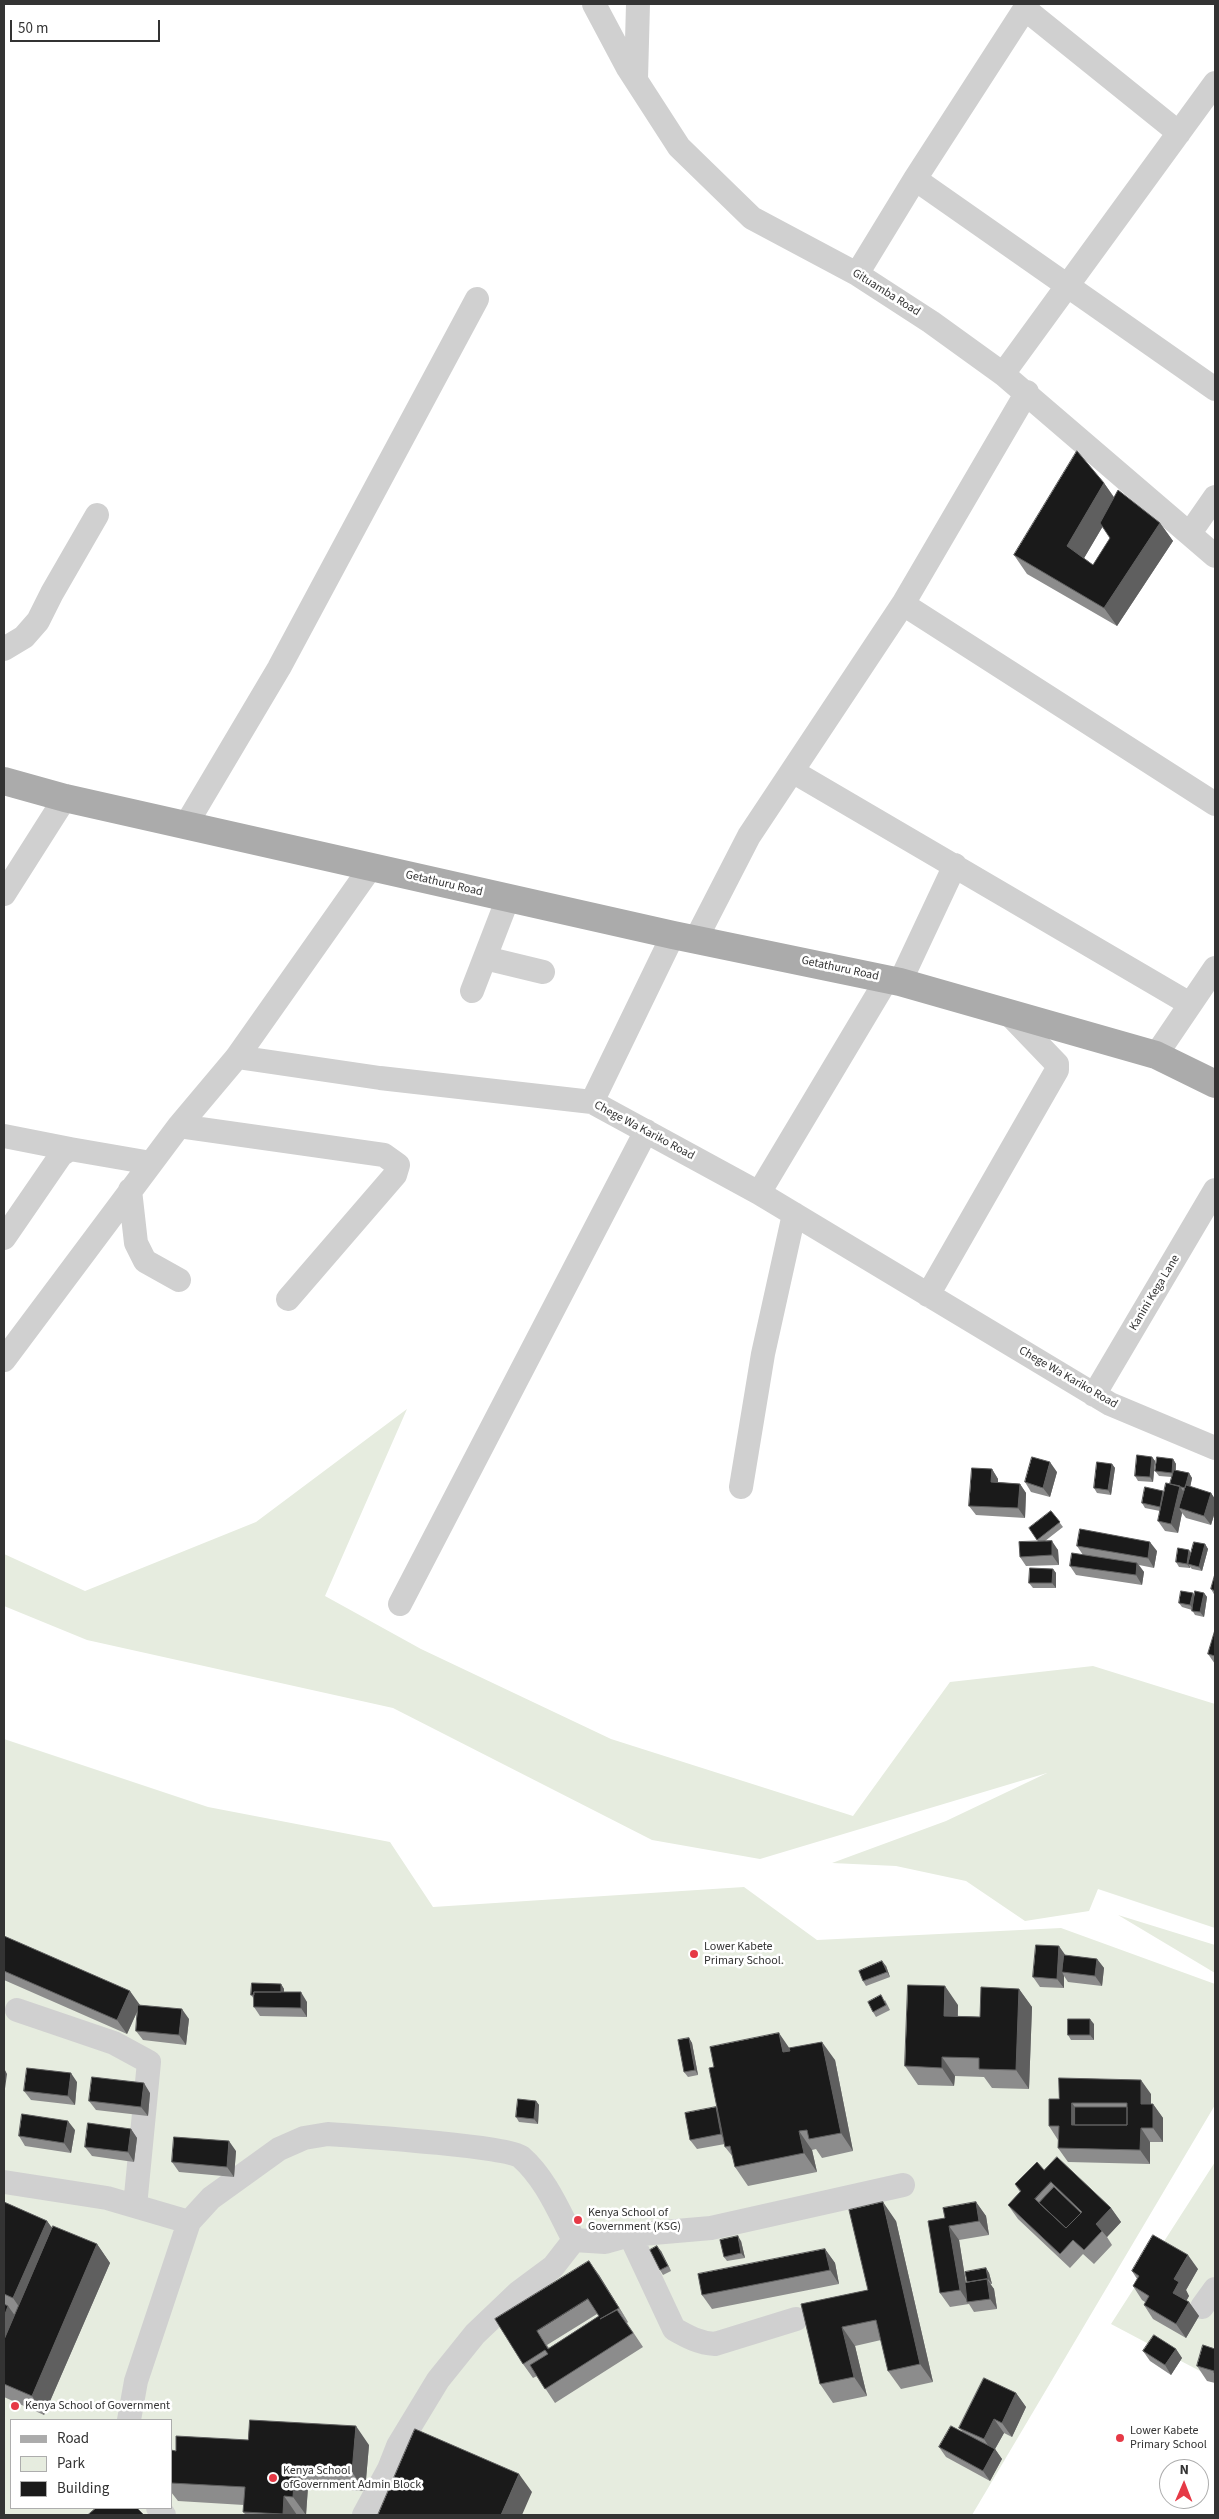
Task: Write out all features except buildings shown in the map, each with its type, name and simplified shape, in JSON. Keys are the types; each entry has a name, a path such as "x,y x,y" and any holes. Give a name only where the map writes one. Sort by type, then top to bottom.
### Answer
{"main road":[{"name":"Getathuru Road","path":"4,781 65,798 187,823 371,868 685,937 893,980 1156,1055 1215,1084"}],"street":[{"name":"Gituamba Road","path":"594,4 628,68 679,147 752,218 857,274 931,322 1003,374 1027,392 1215,556"},
{"path":"636,79 638,4"},
{"path":"857,274 915,179 1026,6 1178,133"},
{"path":"1003,374 1215,83"},
{"path":"915,179 1215,390"},
{"path":"187,823 279,668 477,299"},
{"path":"592,1102 685,937 749,836 903,604 1027,392"},
{"path":"1190,533 1215,497"},
{"path":"4,649 24,637 38,621 97,515"},
{"path":"903,604 1215,804"},
{"path":"792,771 1190,1004"},
{"path":"4,894 65,798"},
{"path":"893,980 955,865"},
{"path":"4,1360 178,1126 237,1057 371,868"},
{"path":"472,991 508,898"},
{"path":"485,958 543,972"},
{"path":"1156,1055 1215,968"},
{"name":"Getathuru Road","path":"759,1193 893,980"},
{"path":"928,1294 1057,1070 1057,1064 1008,1013"},
{"name":"Chege Wa Kariko Road","path":"237,1057 380,1078 592,1102 759,1193 1094,1395 1119,1408 1215,1448"},
{"path":"178,1126 384,1155 398,1166 395,1175 288,1299"},
{"path":"400,1604 646,1131"},
{"path":"4,1136 152,1163"},
{"path":"4,1238 61,1155 70,1149"},
{"path":"130,1190 136,1243 146,1261 179,1280"},
{"name":"Kanini Kega Lane","path":"1094,1395 1215,1190"},
{"path":"740,1487 763,1354 794,1214"},
{"path":"17,2010 114,2043 149,2062 135,2206"},
{"path":"129,2419 136,2381 189,2222 211,2198 278,2149 304,2138 328,2134 488,2149 520,2156 545,2186 574,2240"},
{"path":"4,2182 107,2198 189,2222"},
{"path":"574,2240 606,2242 630,2235 711,2228 903,2185"},
{"path":"630,2235 674,2329 689,2338 704,2344 715,2344 796,2319"},
{"path":"364,2515 389,2469 398,2446 438,2380 475,2334 518,2292 553,2267 574,2240"}],"green space":[{"path":"407,1409 325,1596 421,1649 611,1739 853,1816 950,1682 1093,1666 1215,1704 1215,1928 1098,1889 1089,1911 1025,1921 966,1881 896,1866 832,1863 946,1821 1047,1773 760,1859 652,1840 393,1708 87,1640 4,1606 4,1554 85,1591 256,1522"},
{"name":"Kenya School of Government (KSG)","path":"4,1739 208,1807 390,1842 433,1907 744,1887 817,1940 1061,1928 1215,1984 1215,2105 972,2515 4,2515"},
{"path":"1118,1915 1215,1945 1215,1973"},
{"path":"1215,2162 1215,2379 1111,2324"}],"place":[{"name":"Lower Kabete Primary School.","path":"694,1954"},
{"name":"Kenya School of Government (KSG)","path":"578,2220"},
{"name":"Kenya School of Government","path":"15,2406"},
{"name":"Lower Kabete Primary School","path":"1120,2438"},
{"name":"Kenya School ofGovernment Admin Block","path":"273,2478"}]}
